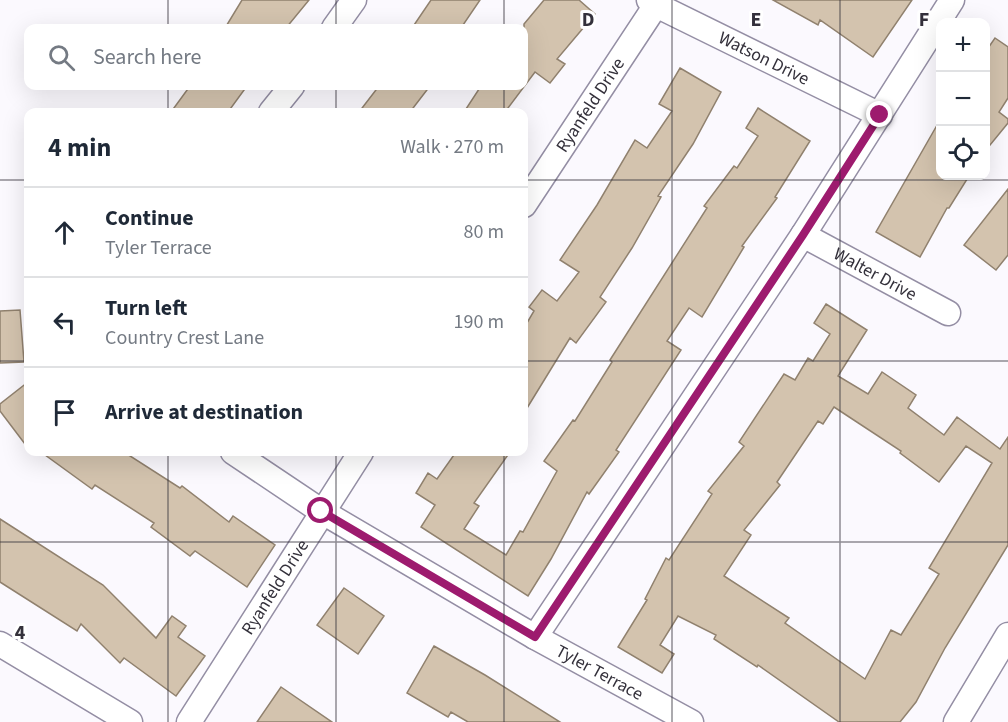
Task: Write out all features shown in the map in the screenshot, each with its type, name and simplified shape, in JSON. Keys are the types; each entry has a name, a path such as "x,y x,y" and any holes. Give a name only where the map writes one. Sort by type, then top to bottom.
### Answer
{"street":[{"path":"337,24 354,0"},
{"path":"535,637 803,235 952,0"},
{"name":"Watson Drive","path":"652,3 880,115"},
{"name":"Ryanfeld Drive","path":"528,199 652,3"},
{"path":"274,108 289,90"},
{"name":"Walter Drive","path":"803,235 948,314"},
{"name":"Tyler Terrace","path":"239,456 321,511 535,637 691,722"},
{"name":"Ryanfeld Drive","path":"189,722 321,511 358,456"},
{"path":"956,722 1008,634"},
{"path":"0,644 129,722"}],"building":[{"path":"242,0 309,0 289,24 227,24"},
{"path":"431,0 480,0 464,24 415,24"},
{"path":"544,0 579,0 595,14 557,59 565,64 550,83 535,72 528,81 528,24 524,24"},
{"path":"773,0 912,0 873,57 820,20 818,25"},
{"path":"995,38 1008,47 1008,98 999,112 1008,119 1008,123 990,145 990,72 990,45"},
{"path":"680,68 721,92 693,144 658,196 661,197 632,248 600,297 606,302 576,343 570,338 528,406 528,321 534,311 529,307 542,290 557,301 579,272 560,260 597,205 635,140 647,148 672,111 659,104"},
{"path":"187,90 244,90 231,108 174,108"},
{"path":"376,90 427,90 413,108 362,108"},
{"path":"478,90 522,90 508,108 467,108"},
{"path":"758,108 810,141 775,197 777,198 742,246 744,247 702,317 689,308 667,341 681,350 616,450 619,452 589,494 587,492 528,596 421,527 435,505 416,493 428,473 437,479 453,456 507,456 474,503 479,506 464,529 506,555 520,531 523,532 557,471 544,461 573,420 575,421 612,362 610,360 707,208 704,206 734,166 737,168 758,136 746,128"},
{"path":"936,127 936,180 966,180 947,208 920,257 876,232"},
{"path":"1008,189 1008,255 996,270 964,245"},
{"path":"826,304 867,330 838,376 868,394 882,372 916,395 908,408 944,435 957,417 1000,449 1008,437 1008,545 945,648 916,702 900,722 839,722 758,665 757,667 714,639 716,635 678,616 660,645 674,654 662,673 618,647 647,600 645,599 666,558 669,560 712,494 708,491 744,446 739,442 784,374 795,380 808,358 813,361 830,334 814,323","holes":["834,407 901,451 900,453 939,482 966,446 992,463 929,568 939,574 901,635 891,630 865,679 785,623 789,618 724,576 751,535 744,530 780,485 777,482 818,421 823,424"]},
{"path":"20,310 24,362 0,363 0,311"},
{"path":"24,385 24,443 0,411 0,404"},
{"path":"47,456 130,456 180,488 182,486 229,522 233,516 275,545 247,587 195,551 190,556 151,527 154,523 95,485 92,489"},
{"path":"0,519 103,585 156,638 172,616 186,626 178,637 205,656 176,696 124,658 120,663 81,624 77,631 0,582"},
{"path":"344,588 384,616 358,654 317,625"},
{"path":"434,646 560,722 468,722 451,712 448,717 407,693"},
{"path":"281,687 332,722 257,722"}],"route":[{"path":"321,511 535,637 803,235 880,115"}]}
